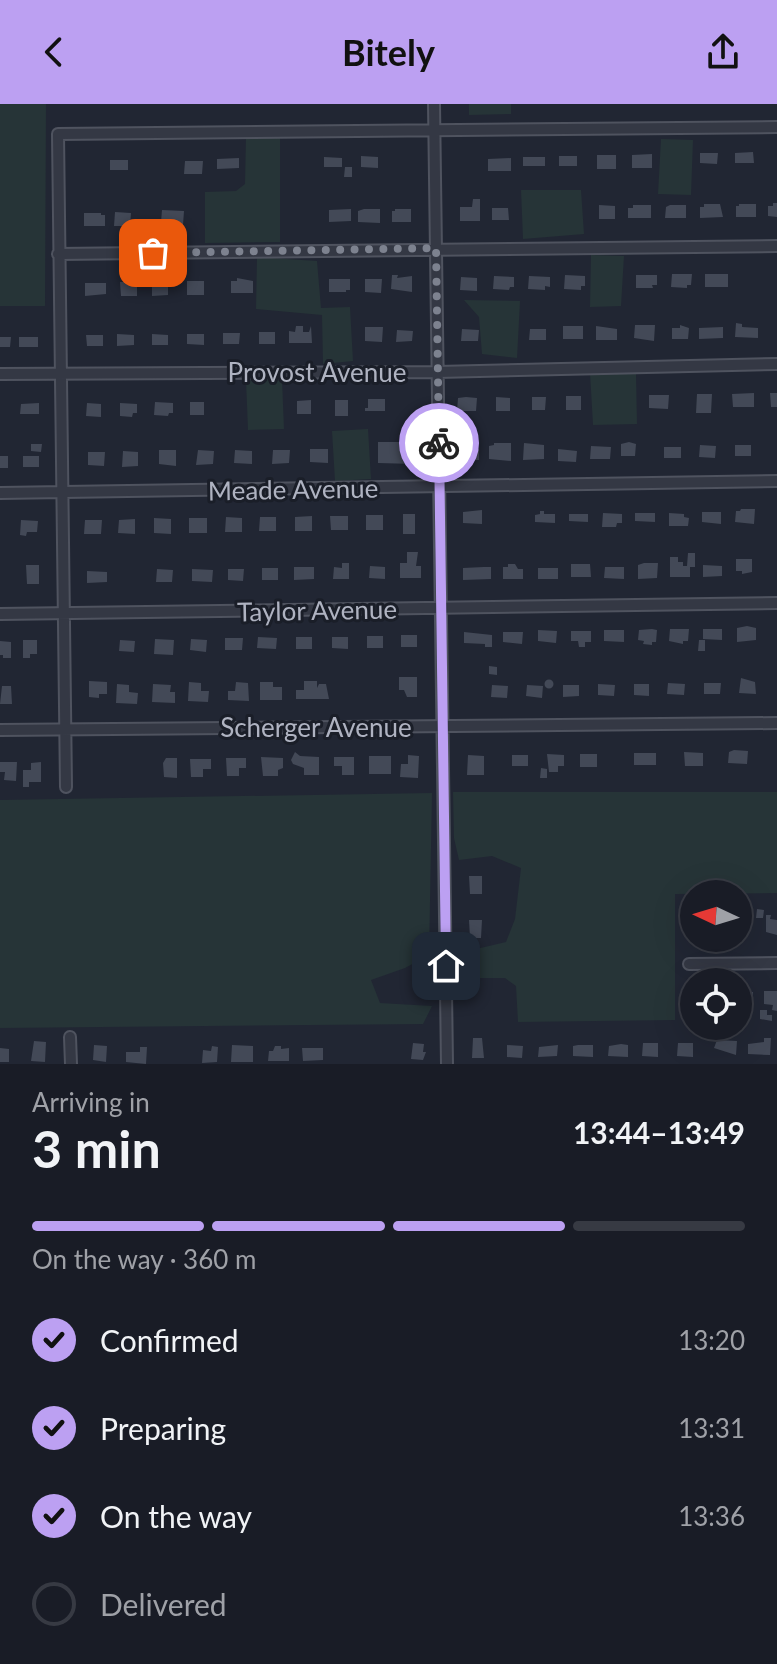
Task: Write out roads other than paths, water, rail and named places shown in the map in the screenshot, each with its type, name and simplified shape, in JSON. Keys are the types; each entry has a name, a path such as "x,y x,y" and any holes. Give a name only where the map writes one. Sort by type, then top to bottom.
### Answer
{"street":[{"path":"434,104 447,1064"},
{"path":"66,787 58,134 777,127"},
{"path":"58,254 777,246"},
{"name":"Provost Avenue","path":"0,374 438,372 777,364"},
{"name":"Meade Avenue","path":"0,493 777,481"},
{"name":"Taylor Avenue","path":"0,614 777,603"},
{"name":"Scherger Avenue","path":"0,730 777,723"},
{"path":"689,964 777,963"},
{"path":"70,1037 71,1064"}]}
